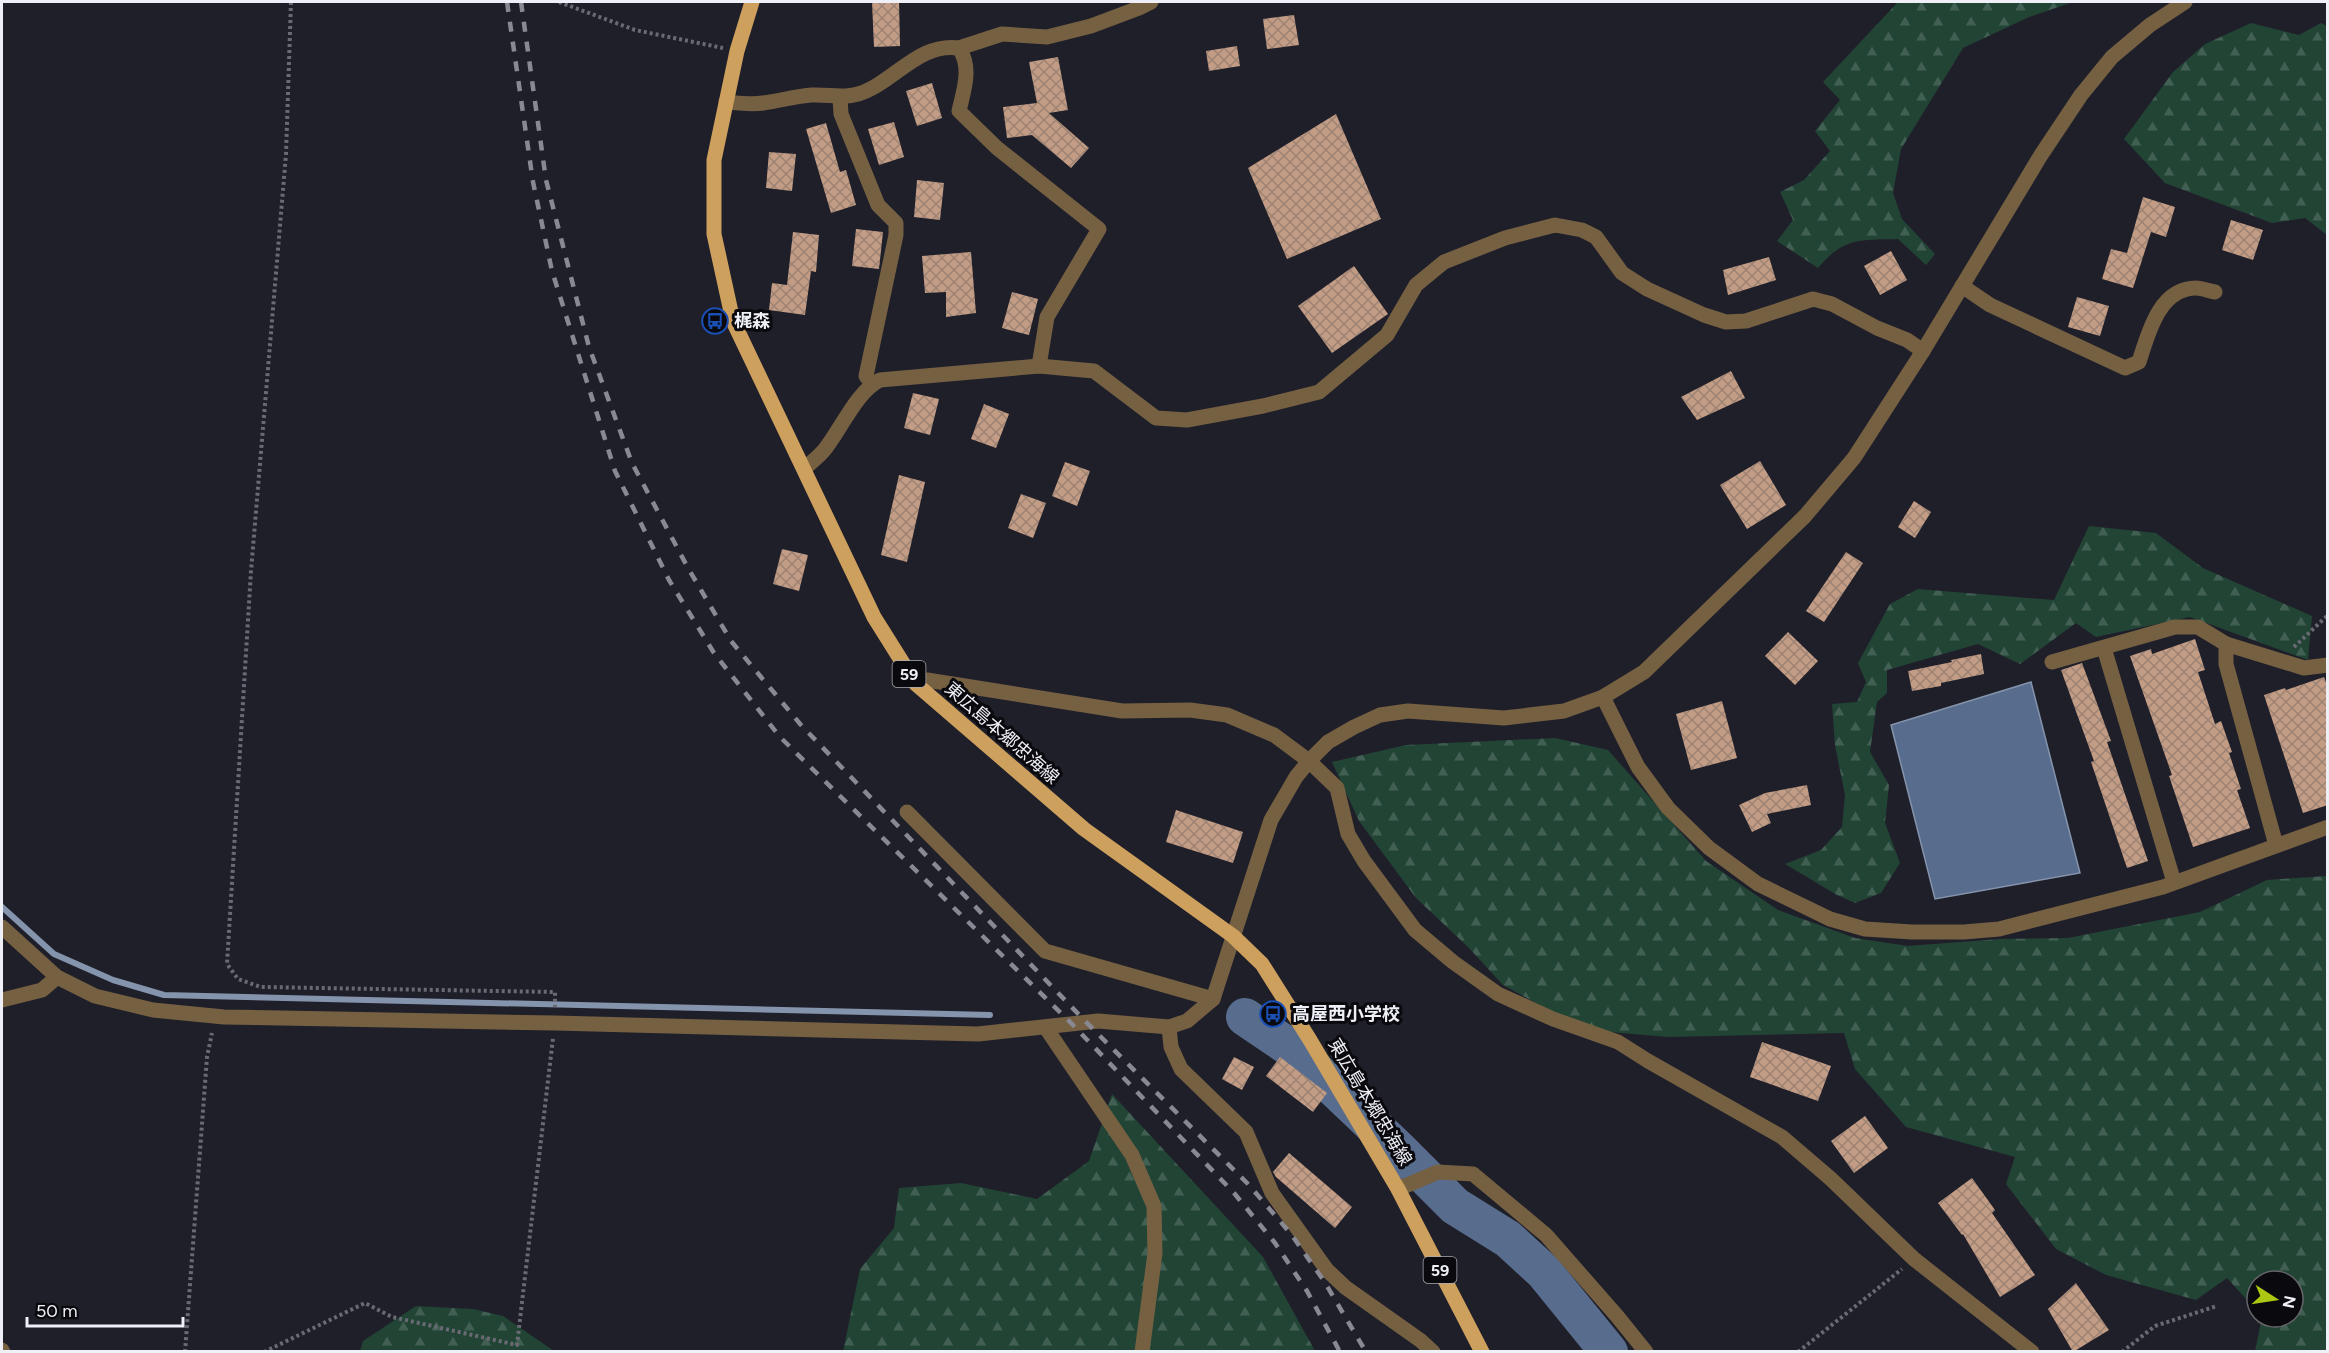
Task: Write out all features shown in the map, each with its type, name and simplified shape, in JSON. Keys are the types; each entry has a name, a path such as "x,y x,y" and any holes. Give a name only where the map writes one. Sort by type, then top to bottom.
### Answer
{"main road":[{"name":"東広島本郷忠海線","path":"752,2 737,51 714,160 716,245 733,321 874,617 916,684 1084,829 1233,936 1262,964 1398,1189 1482,1352"}],"street":[{"path":"726,102 761,104 792,97 816,95 840,98 859,94 886,80 903,65 948,46 959,48 1002,34 1047,37 1091,26 1151,2"},
{"path":"2,927 57,977 95,996 153,1010 215,1016 978,1034 1098,1021 1169,1027 1187,1021 1213,999 1271,820 1296,777 1309,761 1328,742 1380,715 1408,711 1504,718 1564,711 1603,698 1644,672 1805,516 1854,458 1923,351 2041,155 2081,95 2112,57 2150,25 2186,2"},
{"path":"959,48 965,57 968,75 959,111 997,148 1099,229 1047,317 1039,366"},
{"path":"840,98 841,114 878,205 896,223 896,235 866,376 872,384"},
{"path":"804,469 824,451 872,384 880,380 1039,366 1094,371 1156,418 1187,420 1263,406 1319,392 1387,335 1416,285 1444,262 1505,238 1555,225 1582,230 1596,237 1622,273 1647,289 1704,315 1726,322 1746,321 1813,299 1833,304 1877,328 1907,340 1923,351"},
{"path":"1962,286 1990,305 2125,368 2139,362 2158,312 2174,294 2196,288 2215,292"},
{"path":"2052,662 2175,627 2198,627 2226,644 2304,668 2328,666"},
{"path":"2226,644 2226,664 2276,845"},
{"path":"2104,648 2174,882"},
{"path":"916,684 927,680 1122,711 1190,710 1227,715 1274,735 1309,761 1338,788 1348,834 1364,861 1415,930 1453,962 1497,994 1553,1019 1618,1042 1782,1137 1831,1179 1914,1259 2032,1352"},
{"path":"1603,698 1638,767 1668,808 1709,848 1758,884 1830,919 1865,929 1912,932 1999,929 2163,887 2328,827"},
{"path":"907,812 1045,951 1213,999"},
{"path":"2,1000 42,990 57,977"},
{"path":"1169,1027 1171,1047 1181,1069 1246,1132 1272,1193 1327,1270 1345,1287 1420,1340 1433,1352"},
{"path":"1046,1028 1132,1155 1154,1206 1155,1252 1142,1352"},
{"path":"1398,1189 1438,1172 1473,1174 1546,1235 1646,1352"}],"path":[{"path":"291,2 286,154 251,571 227,964 238,979 261,987 555,992"},
{"path":"559,2 634,30 737,51"},
{"path":"2281,660 2328,615"},
{"path":"186,1352 207,1057 215,1016"},
{"path":"264,1352 365,1303 392,1317 517,1345 555,1023"},
{"path":"1798,1352 1914,1259"},
{"path":"2122,1352 2155,1326 2217,1306"}],"green space":[{"path":"1898,2 2073,2 2029,17 1963,48 1901,149 1893,193 1902,219 1935,254 1926,265 1898,239 1885,239 1863,240 1845,245 1818,268 1777,241 1793,220 1780,192 1804,180 1830,151 1815,131 1840,100 1823,82"},
{"path":"2251,23 2299,35 2321,23 2327,26 2327,235 2305,218 2272,223 2165,183 2124,139 2173,72 2205,44"},
{"path":"2089,526 2156,533 2203,568 2312,616 2308,660 2190,617 2096,637 2076,623 2020,664 1978,644 1887,670 1887,693 1877,702 1870,752 1889,785 1885,823 1900,863 1881,893 1855,903 1785,864 1821,850 1842,827 1845,795 1835,745 1832,704 1857,702 1866,682 1858,663 1890,604 1918,589 2054,600"},
{"path":"1555,738 1608,750 1706,861 1778,910 1855,938 1908,946 2000,939 2068,938 2200,912 2267,880 2327,876 2327,1351 2255,1351 2260,1329 2305,1329 2305,1269 2245,1269 2245,1298 2227,1278 2196,1300 2106,1275 2056,1249 2006,1184 2015,1157 1906,1127 1855,1069 1844,1033 1668,1037 1586,1030 1503,985 1468,947 1416,898 1359,821 1332,762 1406,745"},
{"path":"1112,1094 1263,1257 1315,1351 843,1352 860,1269 894,1228 899,1188 961,1183 1037,1199 1089,1161"},
{"path":"416,1306 473,1309 503,1316 554,1351 360,1351 363,1341"}],"water":[{"path":"2031,682 2080,873 1935,899 1891,725"}],"building":[{"path":"872,2 899,2 900,46 874,47"},
{"path":"1294,15 1299,45 1267,49 1263,19"},
{"path":"1237,46 1240,66 1209,71 1206,51"},
{"path":"1058,57 1068,110 1049,113 1089,148 1071,168 1032,135 1007,138 1003,107 1037,103 1029,62"},
{"path":"932,83 942,118 917,126 906,91"},
{"path":"1336,114 1381,219 1287,259 1248,168"},
{"path":"894,122 904,157 879,165 868,129"},
{"path":"826,123 840,172 846,170 856,205 831,213 806,129"},
{"path":"769,152 796,154 792,191 766,188"},
{"path":"917,180 944,183 940,220 914,217"},
{"path":"2143,197 2175,207 2166,237 2151,232 2133,288 2102,279 2111,249 2127,253"},
{"path":"2231,220 2263,230 2253,260 2222,250"},
{"path":"856,229 883,232 879,269 852,266"},
{"path":"793,232 819,235 816,272 811,271 805,315 769,310 772,283 787,285"},
{"path":"1891,251 1907,280 1880,295 1864,266"},
{"path":"971,252 976,313 946,317 946,292 925,293 922,256"},
{"path":"1769,257 1776,280 1728,295 1723,270"},
{"path":"1354,266 1388,314 1332,353 1298,306"},
{"path":"1012,292 1038,299 1029,335 1002,328"},
{"path":"2077,297 2109,306 2100,336 2068,327"},
{"path":"1731,371 1745,398 1697,420 1681,397"},
{"path":"913,393 939,399 930,435 904,428"},
{"path":"984,404 1009,414 996,448 971,439"},
{"path":"1760,461 1786,505 1747,529 1720,485"},
{"path":"1065,462 1090,471 1077,506 1052,496"},
{"path":"899,475 925,482 907,562 881,555"},
{"path":"1021,494 1046,503 1033,538 1008,528"},
{"path":"1914,501 1931,512 1915,538 1898,527"},
{"path":"782,549 808,555 799,591 773,584"},
{"path":"1846,552 1863,563 1824,622 1806,611"},
{"path":"1788,632 1818,661 1795,685 1765,656"},
{"path":"2195,639 2205,670 2198,672 2215,724 2221,721 2232,752 2229,753 2241,789 2237,790 2250,828 2193,847 2169,776 2172,775 2130,656 2151,649 2152,654"},
{"path":"1981,654 1984,674 1912,691 1908,671"},
{"path":"2082,663 2111,741 2107,742 2148,861 2127,868 2091,762 2094,761 2061,670"},
{"path":"2324,677 2328,687 2328,805 2303,813 2264,695"},
{"path":"1722,701 1737,758 1691,770 1676,714"},
{"path":"1807,785 1811,805 1767,814 1771,823 1752,832 1739,805 1765,793"},
{"path":"1176,810 1243,832 1233,863 1166,842"},
{"path":"1762,1042 1831,1066 1818,1101 1750,1077"},
{"path":"1234,1057 1254,1067 1242,1090 1222,1079"},
{"path":"1280,1057 1327,1093 1313,1112 1266,1076"},
{"path":"1865,1116 1888,1148 1854,1173 1831,1141"},
{"path":"1289,1153 1352,1207 1335,1228 1276,1177 1273,1172"},
{"path":"1972,1178 1995,1210 1992,1213 2035,1275 2000,1297 1963,1234 1938,1203"},
{"path":"2076,1283 2109,1330 2073,1352 2048,1309"}],"waterway":[{"path":"2,907 54,954 113,980 164,995 990,1015"},
{"path":"1245,1017 1295,1051 1455,1206 1508,1239 1544,1272 1609,1352"}],"railway":[{"path":"507,2 533,182 552,271 615,471 669,580 714,653 780,737 1071,1023 1234,1193 1275,1243 1307,1291 1340,1352"},
{"path":"521,2 546,180 589,347 632,463 688,568 731,641 801,725 1086,1022 1248,1184 1291,1234 1324,1281 1366,1352"}],"place":[{"name":"梶森","path":"715,321"},
{"name":"高屋西小学校","path":"1273,1014"}]}
